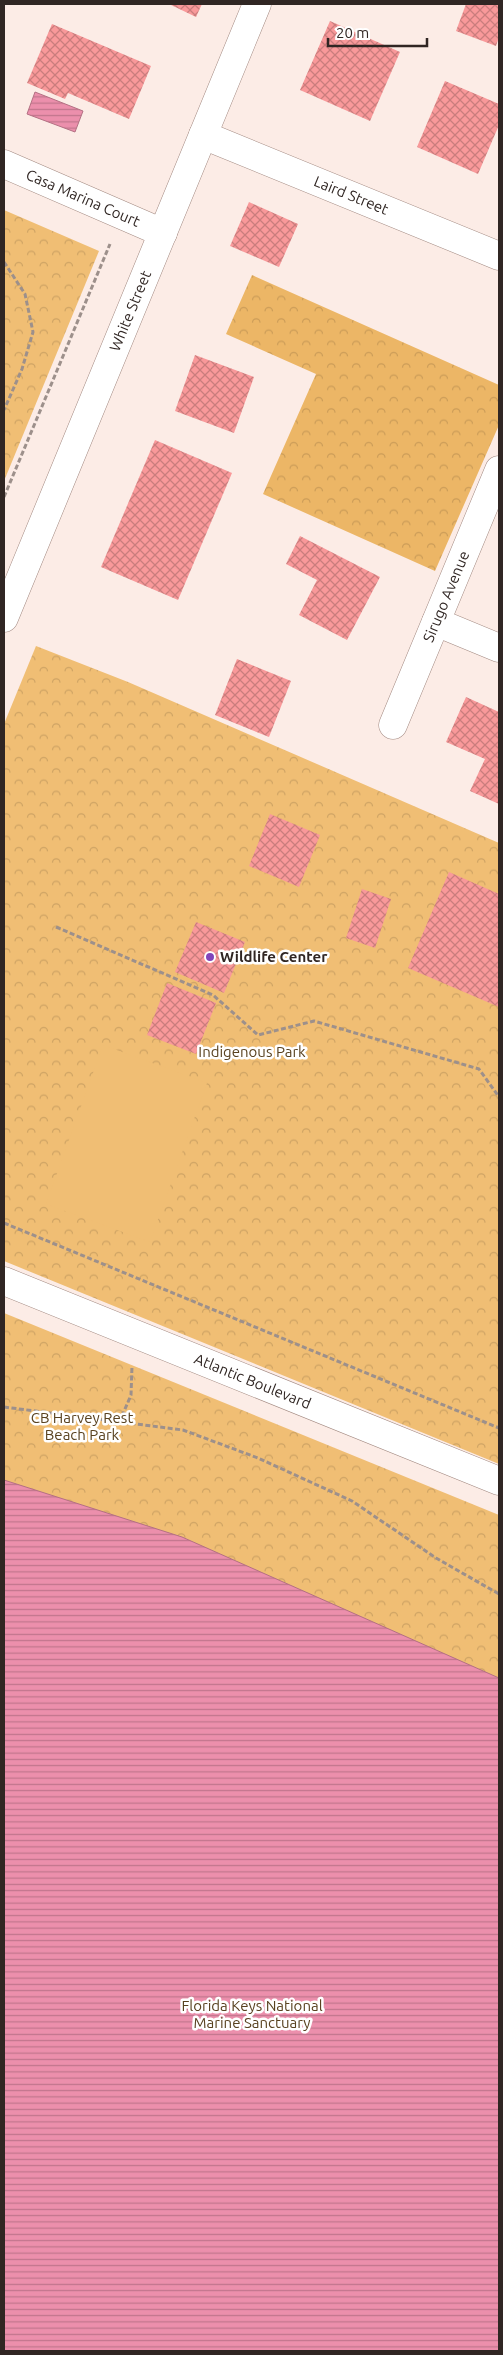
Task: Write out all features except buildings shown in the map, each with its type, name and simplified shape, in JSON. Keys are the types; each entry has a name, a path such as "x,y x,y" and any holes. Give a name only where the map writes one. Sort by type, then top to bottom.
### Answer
{"street":[{"name":"White Street","path":"4,618 257,4"},
{"name":"Laird Street","path":"203,135 499,256"},
{"name":"Casa Marina Court","path":"4,164 163,233"},
{"name":"Sirugo Avenue","path":"393,725 499,470"},
{"path":"436,622 499,648"},
{"name":"Atlantic Boulevard","path":"4,1281 499,1481"}],"path":[{"path":"4,497 111,241"},
{"path":"4,262 25,294 33,332 22,369 4,410"},
{"path":"56,927 213,995 258,1035 314,1020 479,1069 499,1097"},
{"path":"4,1223 499,1428"},
{"path":"119,1423 131,1395 132,1365"},
{"path":"4,1407 183,1430 258,1458 352,1501 436,1558 499,1594"}],"green space":[{"path":"4,210 99,251 4,481"},
{"path":"252,275 499,385 499,425 435,571 263,494 316,374 226,334"},
{"name":"Indigenous Park","path":"36,646 128,682 499,843 499,1464 4,1261 4,724"},
{"path":"103,1045 207,1083 150,1242 46,1204"},
{"name":"Florida Keys National Marine Sanctuary","path":"4,1313 499,1515 499,2351 4,2351"}],"shaded area":[{"path":"35,92 83,111 75,132 27,114"},
{"name":"Florida Keys National Marine Sanctuary","path":"4,1480 182,1537 499,1678 499,2351 4,2351"}],"place":[{"name":"Wildlife Center","path":"210,957"}],"park label":[{"name":"CB Harvey Rest Beach Park","path":"82,1426"}]}
